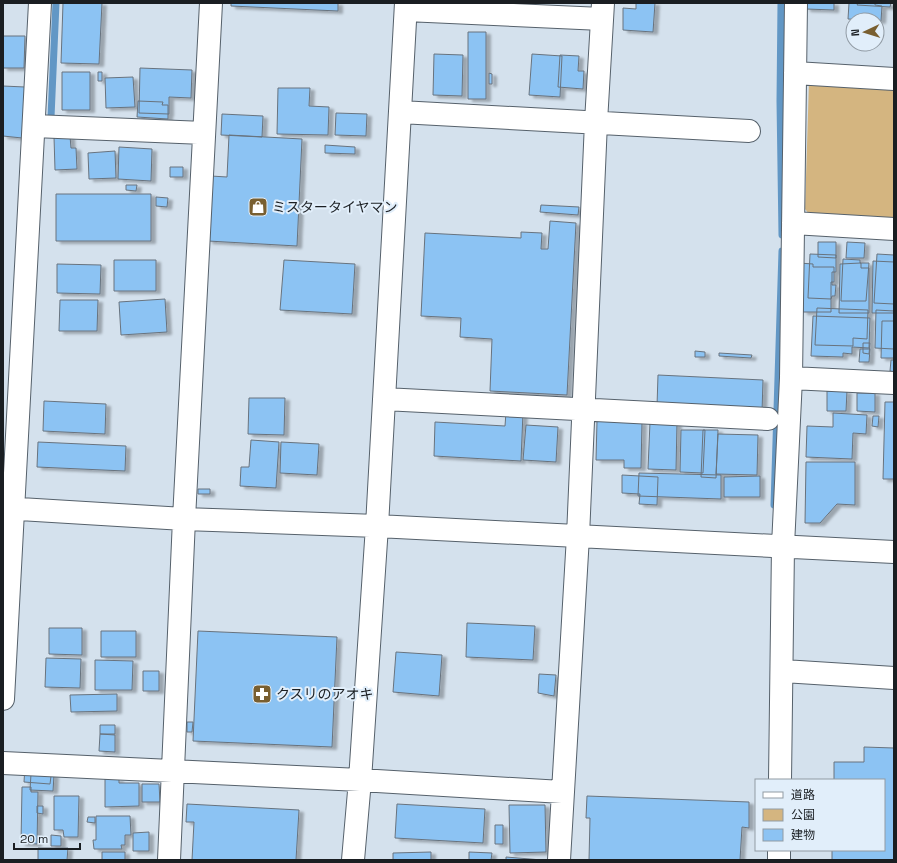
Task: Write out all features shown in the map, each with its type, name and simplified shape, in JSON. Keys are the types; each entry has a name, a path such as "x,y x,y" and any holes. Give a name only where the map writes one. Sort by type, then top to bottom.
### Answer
{"street":[{"path":"3,699 8,508 34,126 40,3"},
{"path":"169,860 184,519 211,3"},
{"path":"780,779 784,546 791,378 796,3"},
{"path":"353,860 360,780 377,526 406,7 603,11 596,122 578,536 559,860"},
{"path":"795,74 894,79"},
{"path":"400,112 749,131"},
{"path":"34,126 204,133"},
{"path":"793,223 894,229"},
{"path":"791,378 894,383"},
{"path":"384,399 768,419"},
{"path":"8,508 184,519 377,526 894,552"},
{"path":"783,671 894,678"},
{"path":"3,763 360,780 562,792"}],"green space":[{"path":"809,82 894,84 894,221 810,215 805,209"}],"building":[{"path":"63,3 102,3 99,64 61,63"},
{"path":"231,3 338,3 338,11 231,6"},
{"path":"636,3 655,3 653,32 623,30 623,8 636,9"},
{"path":"806,3 834,3 834,10 806,9"},
{"path":"849,3 875,3 875,5 882,6 882,12 848,12"},
{"path":"858,3 891,3 890,7 857,5"},
{"path":"468,32 486,32 486,99 468,99"},
{"path":"3,36 25,36 24,68 3,68"},
{"path":"434,54 463,55 462,96 433,95"},
{"path":"532,54 562,56 560,97 529,95"},
{"path":"560,55 579,56 578,71 584,71 583,89 558,87"},
{"path":"140,68 192,70 191,98 169,97 169,114 139,113"},
{"path":"62,72 90,72 90,110 62,110"},
{"path":"98,72 102,72 102,81 98,81"},
{"path":"489,73 492,74 492,84 489,84"},
{"path":"133,77 135,107 106,108 105,78"},
{"path":"3,86 25,87 22,138 3,136"},
{"path":"278,88 310,88 309,106 329,107 328,135 277,134"},
{"path":"138,101 163,102 162,105 168,105 168,119 137,117"},
{"path":"336,113 367,114 366,136 335,135"},
{"path":"222,114 263,116 262,137 221,135"},
{"path":"229,135 302,139 297,246 208,241 211,176 227,177"},
{"path":"70,136 71,148 76,148 77,169 55,170 54,137"},
{"path":"325,145 355,147 355,154 325,153"},
{"path":"119,147 152,149 151,181 118,179"},
{"path":"115,151 116,178 89,179 88,153"},
{"path":"170,167 183,167 183,177 170,177"},
{"path":"126,185 137,185 136,191 126,190"},
{"path":"56,194 151,194 151,241 56,241"},
{"path":"156,197 168,198 167,207 156,206"},
{"path":"541,205 579,207 578,215 540,212"},
{"path":"550,221 576,223 567,395 490,391 492,339 460,337 461,318 421,316 425,233 521,238 521,232 542,233 541,249 548,249"},
{"path":"818,242 836,242 836,258 818,257"},
{"path":"847,242 865,243 864,258 846,258"},
{"path":"810,254 836,255 836,272 832,272 832,285 836,285 835,296 832,296 831,299 808,298"},
{"path":"877,254 894,255 894,304 874,303"},
{"path":"843,259 860,260 860,263 869,263 866,301 841,301"},
{"path":"114,260 156,260 156,291 114,291"},
{"path":"284,260 355,264 352,314 280,310"},
{"path":"873,261 894,262 894,313 872,313"},
{"path":"799,263 813,264 813,267 834,267 834,282 831,282 831,312 803,312"},
{"path":"861,263 861,268 869,268 869,313 839,313 840,264"},
{"path":"57,264 101,265 100,294 57,293"},
{"path":"165,299 167,332 121,335 119,302"},
{"path":"60,300 98,300 97,331 59,331"},
{"path":"817,308 868,310 867,339 853,338 853,346 815,345"},
{"path":"876,310 894,311 894,349 875,348"},
{"path":"813,316 870,318 869,348 852,347 852,354 843,353 843,357 811,356"},
{"path":"882,321 894,321 894,358 881,358"},
{"path":"863,343 870,343 869,354 863,353"},
{"path":"860,349 870,349 869,362 859,362"},
{"path":"695,351 705,352 705,357 695,357"},
{"path":"719,353 752,355 751,358 719,356"},
{"path":"891,360 894,360 894,372 890,371"},
{"path":"658,375 763,380 762,412 657,406"},
{"path":"827,391 847,391 846,411 827,411"},
{"path":"857,393 875,393 875,412 857,411"},
{"path":"249,398 285,398 284,435 248,434"},
{"path":"44,401 106,404 105,434 43,431"},
{"path":"885,402 894,402 894,479 883,479"},
{"path":"506,412 523,412 521,461 434,456 435,422 505,426"},
{"path":"833,413 867,415 866,434 853,433 852,459 806,457 807,426 833,427"},
{"path":"873,416 879,416 878,427 872,426"},
{"path":"597,421 642,422 641,468 624,468 624,460 596,460"},
{"path":"650,422 677,423 676,470 648,469"},
{"path":"526,425 558,427 556,462 523,460"},
{"path":"681,430 705,430 703,473 680,472"},
{"path":"703,430 718,430 716,478 701,477"},
{"path":"718,434 758,435 757,475 716,474"},
{"path":"251,440 279,442 276,488 240,486 241,467 249,467"},
{"path":"38,442 126,446 125,471 37,467"},
{"path":"281,442 319,444 317,475 280,473"},
{"path":"806,462 855,462 855,505 837,504 820,523 805,523"},
{"path":"639,473 721,475 721,499 638,496"},
{"path":"622,475 658,477 657,505 639,504 640,494 622,493"},
{"path":"760,476 760,497 724,497 724,477"},
{"path":"198,489 210,489 210,494 198,494"},
{"path":"467,623 535,626 533,660 466,657"},
{"path":"49,628 82,628 82,655 49,654"},
{"path":"101,631 136,631 136,657 101,657"},
{"path":"198,631 337,637 332,747 193,741"},
{"path":"396,652 442,655 439,696 393,692"},
{"path":"46,658 81,659 80,688 45,687"},
{"path":"95,660 133,661 132,690 95,690"},
{"path":"143,671 159,671 159,691 143,691"},
{"path":"539,674 556,675 554,696 538,693"},
{"path":"117,694 117,711 71,712 70,695"},
{"path":"187,722 193,722 192,732 187,732"},
{"path":"100,725 115,725 115,734 100,734"},
{"path":"100,734 115,735 115,752 99,751"},
{"path":"864,747 894,748 894,860 832,860 832,851 885,851 885,779 834,779 834,762 864,762"},
{"path":"25,766 52,768 50,784 24,782"},
{"path":"31,774 54,775 53,791 30,790"},
{"path":"105,779 119,779 119,783 139,783 139,806 105,807"},
{"path":"142,784 159,784 160,802 142,802"},
{"path":"22,787 31,787 31,792 38,792 37,844 21,843"},
{"path":"54,796 79,796 78,837 64,837 63,830 54,830"},
{"path":"587,796 749,802 749,828 742,827 740,860 589,860 590,818 586,818"},
{"path":"187,804 299,810 296,860 192,860 194,822 186,822"},
{"path":"397,804 485,809 483,843 395,838"},
{"path":"509,805 545,805 546,852 510,853"},
{"path":"37,806 43,806 43,814 37,813"},
{"path":"96,816 130,816 131,835 125,835 125,845 121,845 122,849 94,849 93,840 96,840"},
{"path":"88,817 95,817 95,823 87,822"},
{"path":"495,825 503,825 503,844 495,844"},
{"path":"149,832 149,851 133,851 133,833"},
{"path":"51,835 61,836 61,846 51,846"},
{"path":"38,848 68,848 67,860 38,860"},
{"path":"102,852 125,852 125,860 102,860"},
{"path":"431,852 431,860 393,860 393,853"},
{"path":"469,852 492,853 491,860 469,860"},
{"path":"506,857 542,860 506,860"}],"waterway":[{"path":"51,117 56,3"},
{"path":"781,3 780,101 782,235"},
{"path":"774,505 782,251"}],"place":[{"name":"ミスタータイヤマン","path":"258,207"},
{"name":"クスリのアオキ","path":"262,694"}]}
